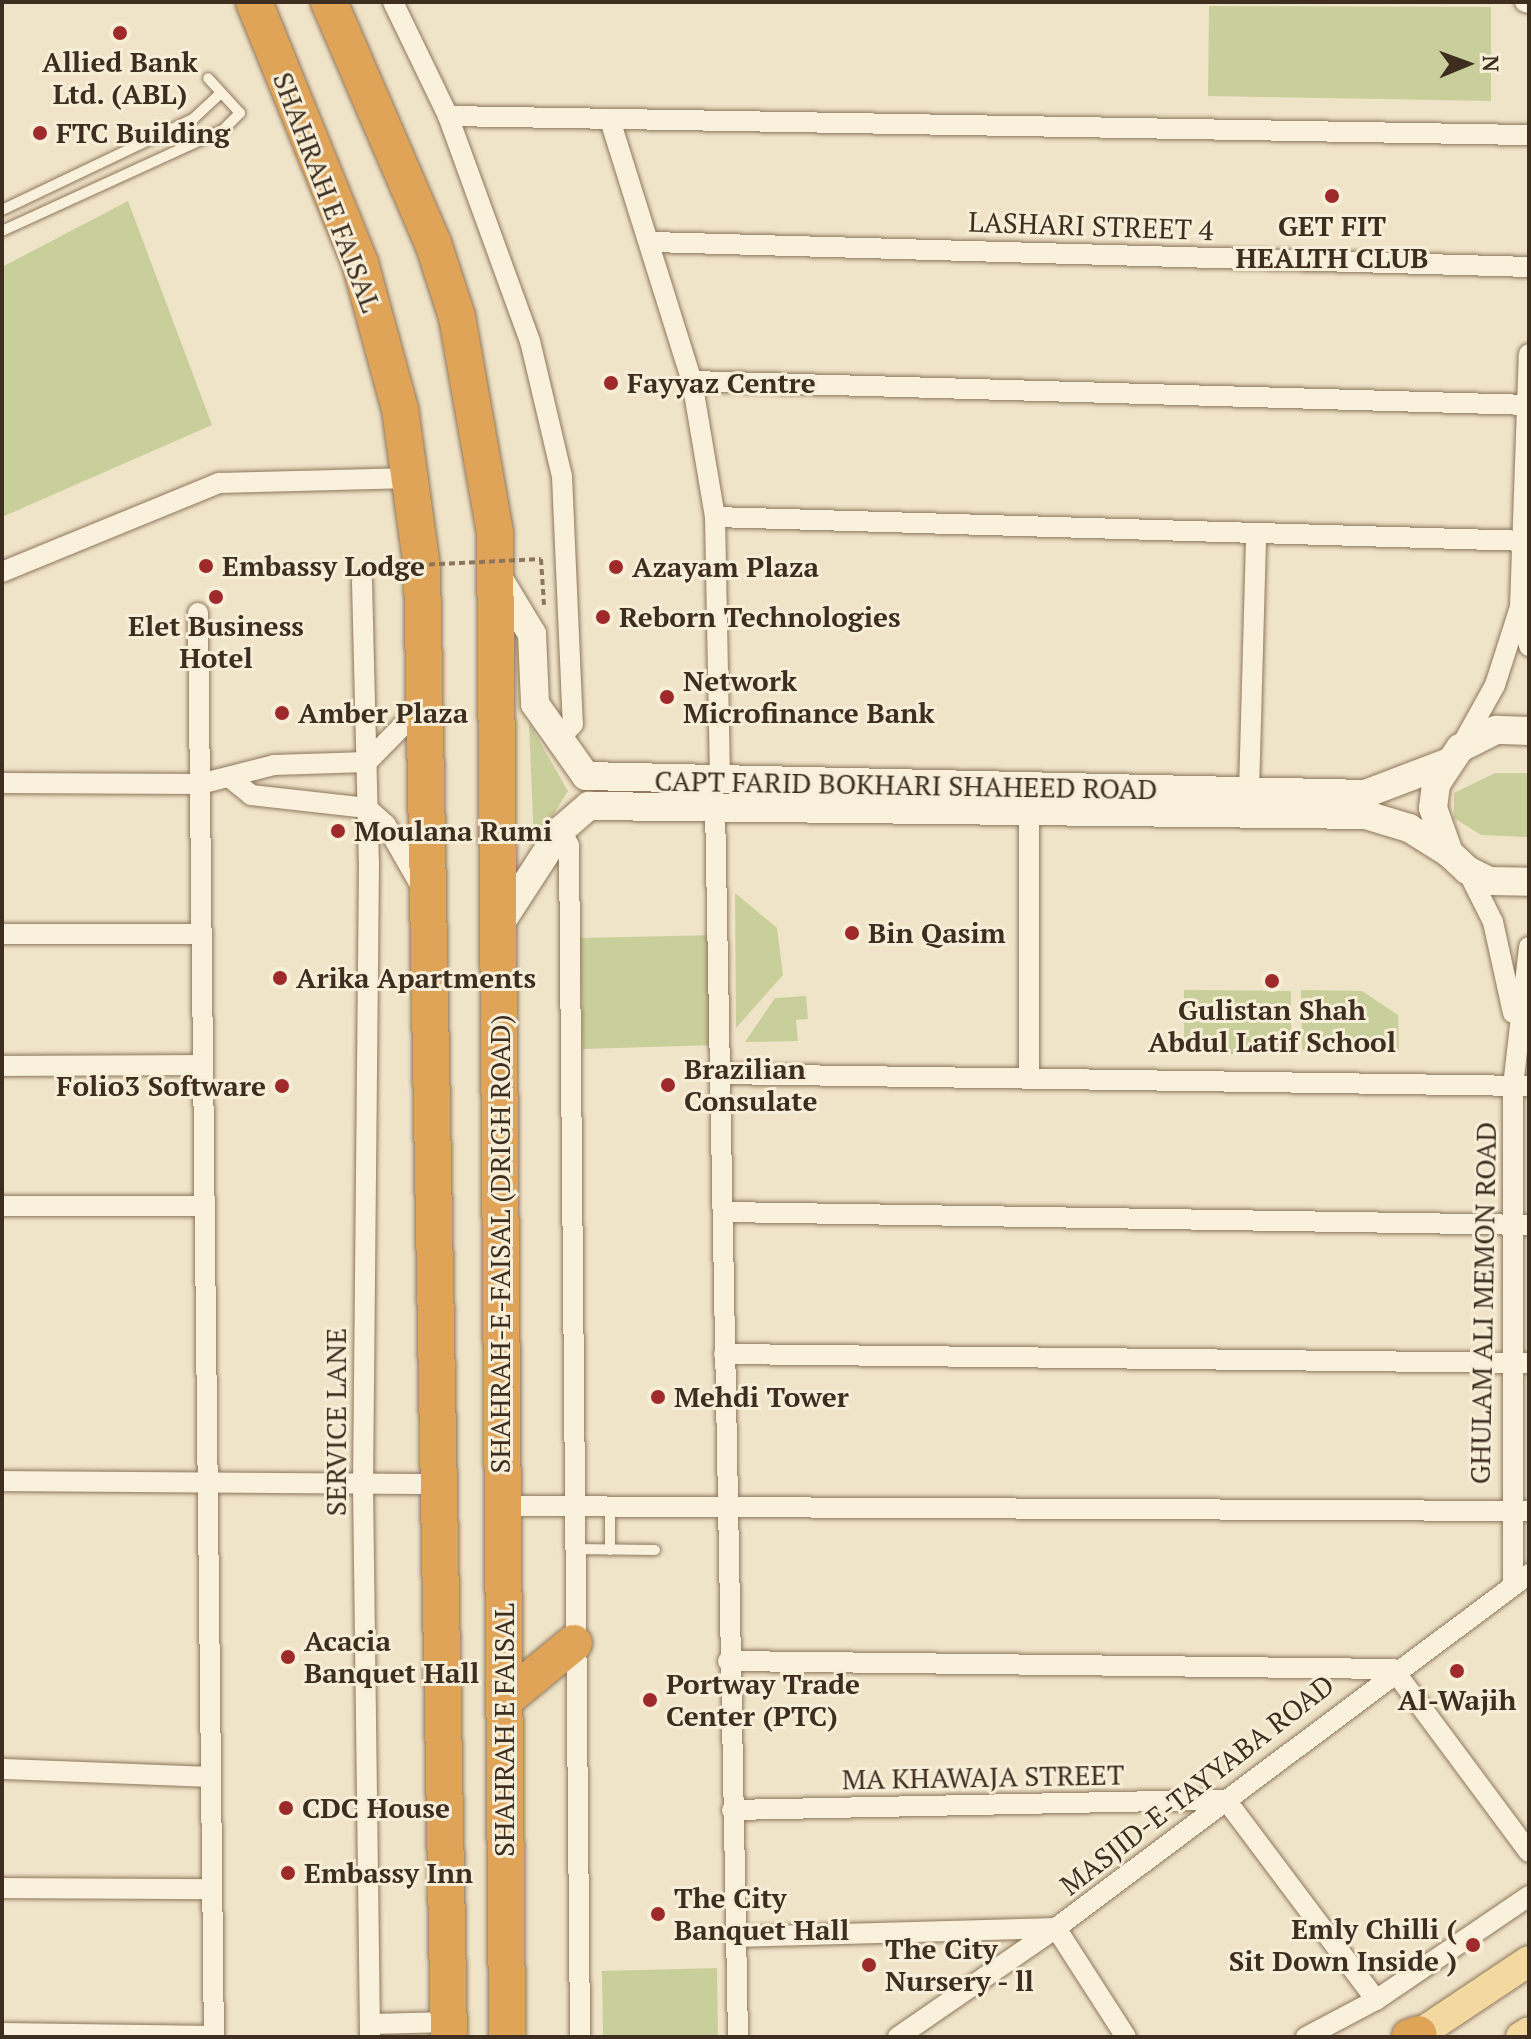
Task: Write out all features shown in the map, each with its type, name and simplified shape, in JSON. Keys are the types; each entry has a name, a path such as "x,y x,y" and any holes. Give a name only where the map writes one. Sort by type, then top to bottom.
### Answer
{"highway":[{"name":"SHAHRAH E FAISAL","path":"254,2 360,263 412,478 429,699 433,909"},
{"name":"SHAHRAH-E-FAISAL (DRIGH ROAD)","path":"329,2 374,101 457,317 492,503 497,576 502,1506"},
{"path":"350,2 374,101"},
{"name":"SHAHRAH-E-FAISAL (DRIGH ROAD)","path":"433,909 444,1484 449,2030"},
{"name":"SHAHRAH E FAISAL","path":"502,1506 506,1699 505,1954"},
{"path":"506,1699 574,1643"},
{"path":"505,1954 507,2037"},
{"path":"505,1954 531,2037"}],"main road":[{"path":"1415,2036 1529,1961"},
{"path":"1521,2037 1529,2032"}],"street":[{"path":"393,2 448,116 530,341 564,490 573,724 557,741"},
{"path":"448,116 1529,135"},
{"path":"610,120 652,242 692,381 715,517 722,620 717,794 718,1074 738,2037"},
{"name":"LASHARI STREET 4","path":"652,242 1529,267"},
{"path":"1529,354 1524,607 1529,646"},
{"path":"692,381 1528,405"},
{"path":"2,572 219,483 412,478"},
{"path":"715,517 1525,541"},
{"path":"1249,791 1256,533"},
{"name":"CAPT FARID BOKHARI SHAHEED ROAD","path":"497,576 532,634 535,704 557,741 586,776 717,794 1029,812 1366,815 1409,828 1490,881 1529,882"},
{"name":"SERVICE LANE","path":"362,581 367,762 363,1484 370,2030"},
{"path":"1515,1021 1493,922 1458,861 1433,808 1453,755 1495,685 1524,607"},
{"path":"2,2033 214,2037 200,1206 198,613"},
{"path":"2,783 200,784 234,781 250,768 367,762 429,699"},
{"name":"CAPT FARID BOKHARI SHAHEED ROAD","path":"498,927 561,830 589,806 717,794 1249,791 1365,794 1453,755 1496,730 1529,731"},
{"path":"234,781 251,795 367,808 386,825 433,909"},
{"path":"1029,812 1029,1078"},
{"path":"561,830 569,862 573,1549 580,2037"},
{"path":"2,934 198,934"},
{"path":"1515,1021 1529,947"},
{"name":"GHULAM ALI MEMON ROAD","path":"1515,1021 1521,1086 1521,1579"},
{"path":"2,1066 199,1065"},
{"path":"718,1074 1521,1086"},
{"path":"2,1206 200,1206"},
{"path":"723,1212 1520,1225"},
{"path":"724,1354 1520,1362"},
{"path":"2,1481 444,1484"},
{"path":"502,1506 1519,1510"},
{"name":"MASJID-E-TAYYABA ROAD","path":"898,2037 1056,1928 1393,1669 1521,1579"},
{"path":"728,1661 1393,1669 1529,1852"},
{"path":"2,1769 208,1777"},
{"path":"1226,1800 1376,2000"},
{"name":"MA KHAWAJA STREET","path":"732,1810 1226,1800"},
{"path":"2,1888 212,1889"},
{"path":"1306,2037 1376,2000 1529,1896"},
{"path":"735,1937 1056,1928 1126,2037"},
{"path":"370,2030 449,2030"}],"lane":[{"path":"2,231 223,130 240,113 219,95 208,78"},
{"path":"2,210 193,119 219,95"},
{"path":"610,1506 610,1550"},
{"path":"573,1549 655,1550"}],"path":[{"path":"399,566 541,559 544,605"}],"green space":[{"path":"1209,6 1491,7 1491,101 1208,96"},
{"path":"128,201 212,425 2,517 2,267"},
{"path":"529,723 568,791 534,845"},
{"path":"1495,773 1529,773 1529,837 1481,835 1454,818 1454,793"},
{"path":"735,893 777,928 783,975 736,1028"},
{"path":"716,935 717,1045 583,1049 580,938"},
{"path":"1184,990 1291,991 1291,1054 1215,1054 1214,1042 1184,1043"},
{"path":"1301,990 1362,991 1398,1015 1399,1051 1302,1050"},
{"path":"806,996 808,1019 796,1020 798,1041 745,1042 775,998"},
{"path":"717,1968 718,2037 603,2037 602,1971"}],"place":[{"name":"Allied Bank Ltd. (ABL)","path":"120,33"},
{"name":"FTC Building","path":"40,133"},
{"name":"GET FIT HEALTH CLUB","path":"1332,196"},
{"name":"Fayyaz Centre","path":"611,383"},
{"name":"Embassy Lodge","path":"206,566"},
{"name":"Azayam Plaza","path":"616,567"},
{"name":"Elet Business Hotel","path":"216,597"},
{"name":"Reborn Technologies","path":"603,617"},
{"name":"Network Microfinance Bank","path":"667,697"},
{"name":"Amber Plaza","path":"282,713"},
{"name":"Moulana Rumi","path":"338,831"},
{"name":"Bin Qasim","path":"852,933"},
{"name":"Arika Apartments","path":"280,978"},
{"name":"Gulistan Shah Abdul Latif School","path":"1272,981"},
{"name":"Brazilian Consulate","path":"668,1085"},
{"name":"Folio3 Software","path":"282,1086"},
{"name":"Mehdi Tower","path":"658,1397"},
{"name":"Acacia Banquet Hall","path":"288,1657"},
{"name":"Al-Wajih","path":"1457,1671"},
{"name":"Portway Trade Center (PTC)","path":"650,1700"},
{"name":"CDC House","path":"286,1808"},
{"name":"Embassy Inn","path":"288,1873"},
{"name":"The City Banquet Hall","path":"658,1914"},
{"name":"Emly Chilli ( Sit Down Inside )","path":"1473,1945"},
{"name":"The City Nursery - ll","path":"869,1965"}]}
